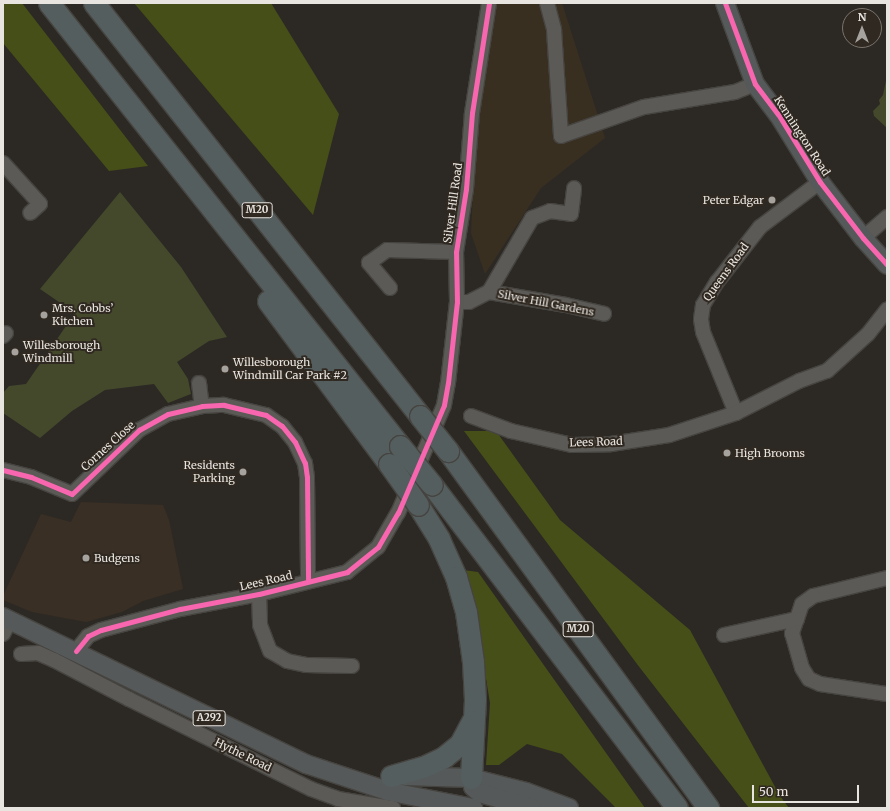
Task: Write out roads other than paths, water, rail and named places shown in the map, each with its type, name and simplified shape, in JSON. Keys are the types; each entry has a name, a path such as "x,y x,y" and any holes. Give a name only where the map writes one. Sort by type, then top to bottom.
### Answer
{"highway":[{"name":"M20","path":"50,3 432,485 677,808"},
{"name":"M20","path":"94,3 448,451 708,808"},
{"name":"M20","path":"183,170 234,254 389,464 418,505 442,545 456,577 466,612 473,662 475,699 471,778"},
{"name":"M20","path":"391,776 423,767 444,757 460,744 473,717"},
{"name":"M20","path":"662,744 721,808"}],"main road":[{"name":"Kennington Road","path":"725,3 755,84 778,114 820,182 863,238 887,265"},
{"name":"Hythe Road","path":"5,623 76,651 306,764 387,791 474,808"},
{"name":"Hythe Road","path":"345,777 391,776 471,778 526,792 569,808"},
{"path":"471,778 473,786 480,793 532,808"}],"street":[{"name":"Silver Hill Road","path":"444,405 448,383 457,302 456,252 466,189 472,112 489,3"},
{"path":"547,3 554,30 561,136 644,107 735,92 755,84"},
{"path":"3,163 40,204 30,213"},
{"name":"Queens Road","path":"736,413 703,332 701,319 703,304 717,282 760,226 820,182"},
{"name":"Silver Hill Gardens","path":"457,302 469,302 489,292 532,218 550,211 570,214 574,188"},
{"path":"863,238 887,217"},
{"path":"390,288 369,263 387,250 456,252"},
{"name":"Silver Hill Gardens","path":"489,292 566,305 604,314"},
{"name":"Lees Road","path":"471,416 511,431 572,445 611,444 669,435 736,413 798,381 827,371 868,334 887,310"},
{"path":"199,383 202,406"},
{"name":"Cornes Close","path":"3,470 31,477 72,494 139,430 168,414 202,406 224,405 266,415 282,426 295,442 303,457 307,477 308,581"},
{"name":"Lees Road","path":"76,651 88,636 102,630 180,609 259,594 347,572 378,547 398,513 444,405"},
{"path":"887,578 813,596 802,604 792,633 802,668 809,679 820,684 887,694"},
{"path":"259,594 260,625 270,651 287,661 306,665 352,666"},
{"path":"724,635 797,619"},
{"name":"Hythe Road","path":"21,654 38,653 312,789 338,799 394,808"},
{"path":"129,699 139,682"},
{"path":"338,799 345,777"}],"place":[{"name":"Peter Edgar","path":"772,200"},
{"name":"Mrs. Cobbs’ Kitchen","path":"44,315"},
{"name":"Willesborough Windmill","path":"15,352"},
{"name":"Willesborough Windmill Car Park #2","path":"225,369"},
{"name":"High Brooms","path":"727,453"},
{"name":"Residents Parking","path":"243,472"},
{"name":"Budgens","path":"86,558"}]}
